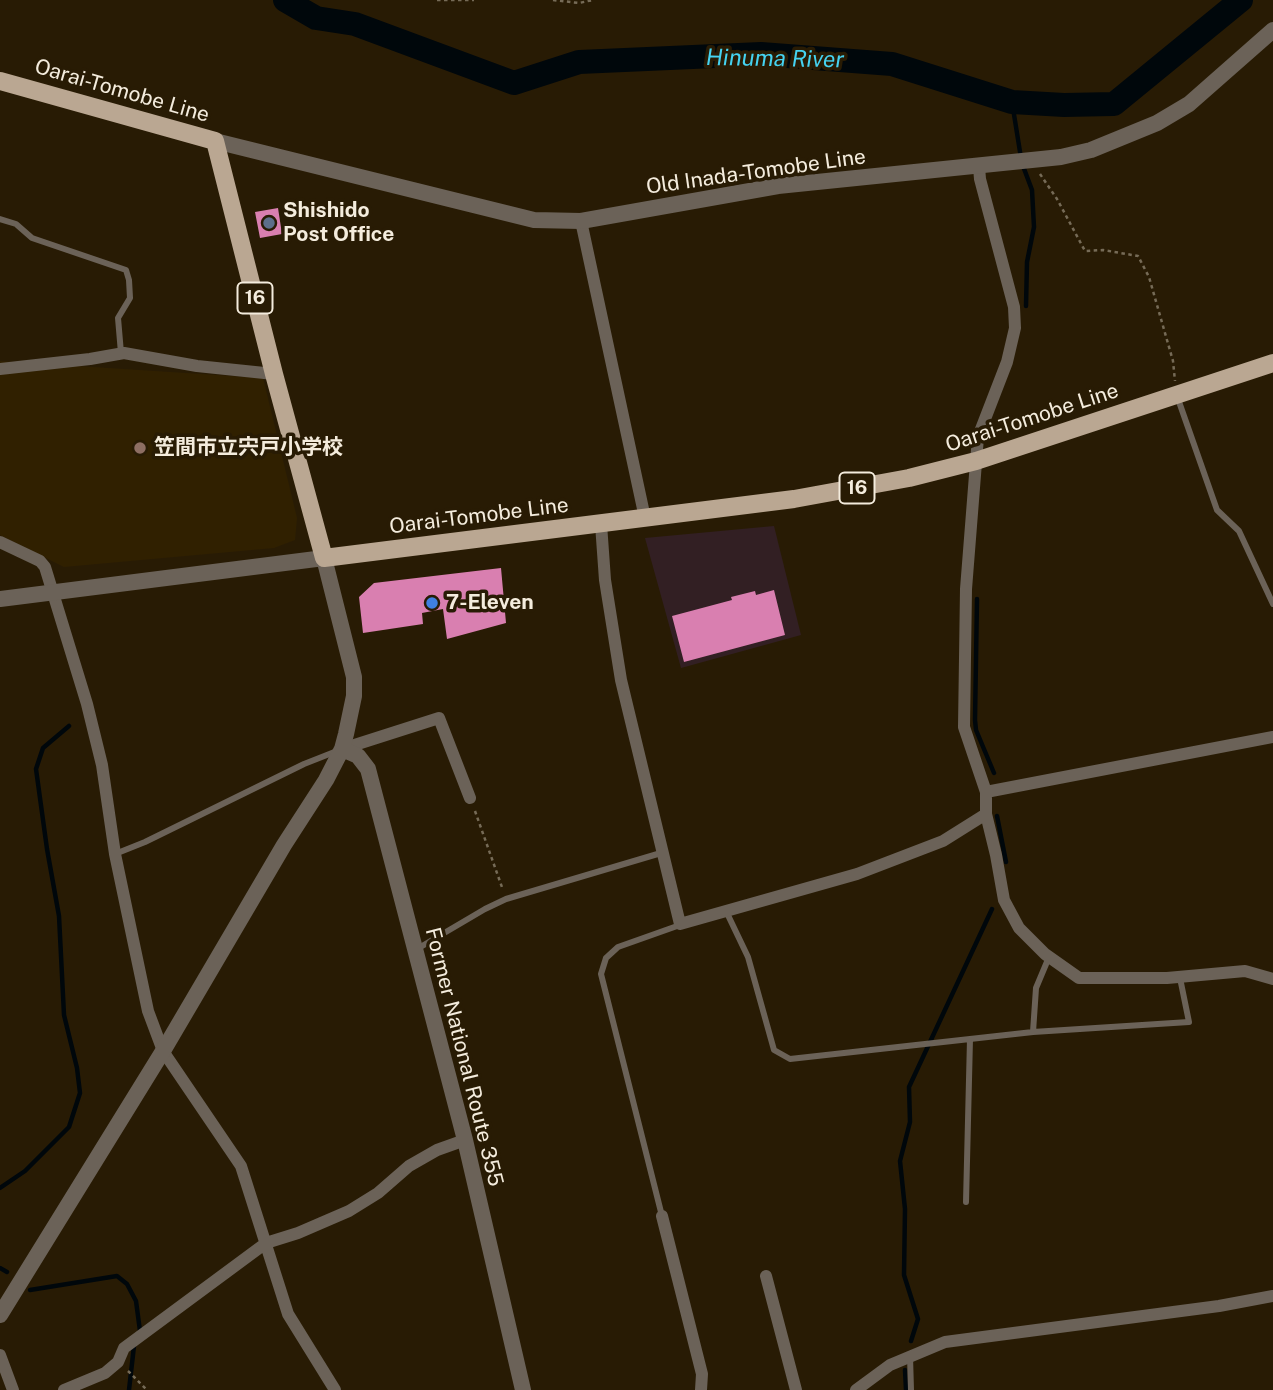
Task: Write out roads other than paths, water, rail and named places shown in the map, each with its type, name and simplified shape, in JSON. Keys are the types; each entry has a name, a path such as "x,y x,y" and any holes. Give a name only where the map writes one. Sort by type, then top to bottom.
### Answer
{"main road":[{"name":"Oarai-Tomobe Line","path":"0,82 215,141 324,558 601,524 863,487 975,461 1273,363"}],"street":[{"name":"Old Inada-Tomobe Line","path":"215,141 534,220 581,221 778,187 1061,158 1091,150 1157,123 1189,104 1273,30"},
{"path":"979,167 1014,307 1015,328 1007,362 978,437 964,636 964,727 986,792 986,814 1004,900 1019,928 1048,957 1079,978 1180,976 1245,971 1273,979"},
{"path":"581,221 645,518"},
{"path":"0,369 121,354 274,374"},
{"path":"601,524 605,580 615,648 661,853 680,924 856,874 943,841 986,814"},
{"path":"0,542 40,561 45,567 87,704 102,765 115,854 148,1011 163,1051 242,1166 288,1314 335,1390"},
{"path":"0,599 324,558 354,677 354,696 342,749 326,780 0,1315"},
{"path":"342,749 439,718 470,797"},
{"path":"986,792 1273,737"},
{"name":"Former National Route 355","path":"342,749 358,756 368,769 465,1140 523,1390"},
{"path":"64,1390 105,1373 118,1362 124,1348 266,1243 298,1233 349,1211 378,1193 409,1166 437,1150 465,1140"},
{"path":"662,1216 702,1374 701,1390"},
{"path":"766,1276 796,1390"},
{"path":"856,1390 890,1365 945,1342 1219,1306 1273,1296"},
{"path":"0,1355 13,1390"}],"lane":[{"path":"0,219 16,224 33,237 126,270 130,280 130,298 118,318 121,354"},
{"path":"1176,394 1217,510 1239,531 1273,604"},
{"path":"115,854 304,764 342,749"},
{"path":"415,950 485,908 506,899 661,853"},
{"path":"726,911 748,957 774,1050 790,1059 1033,1032 1189,1022 1180,976"},
{"path":"662,1216 601,974 606,958 618,947 680,924"},
{"path":"1033,1032 1036,988 1048,957"},
{"path":"966,1202 970,1040"},
{"path":"910,1356 911,1390"}],"waterway":[{"name":"Hinuma River","path":"285,0 316,18 355,24 514,83 579,62 761,54 892,64 1012,102 1064,105 1114,104 1241,0"},
{"path":"1012,102 1021,158"},
{"path":"1023,166 1032,190 1034,227 1027,262 1026,306"},
{"path":"977,599 975,720 976,730 994,773"},
{"path":"0,1188 25,1171 69,1127 80,1093 64,1015 59,916 36,769 43,748 69,726"},
{"path":"997,816 1006,862"},
{"path":"911,1341 918,1319 904,1275 905,1209 900,1161 910,1122 909,1087 992,909"},
{"path":"0,1268 7,1272"},
{"path":"30,1290 117,1276 127,1284 136,1301 140,1331"},
{"path":"129,1390 134,1346"},
{"path":"905,1370 906,1390"}],"place":[{"name":"Shishido Post Office","path":"269,223"},
{"name":"笠間市立宍戸小学校","path":"140,448"},
{"name":"7-Eleven","path":"432,603"}]}
